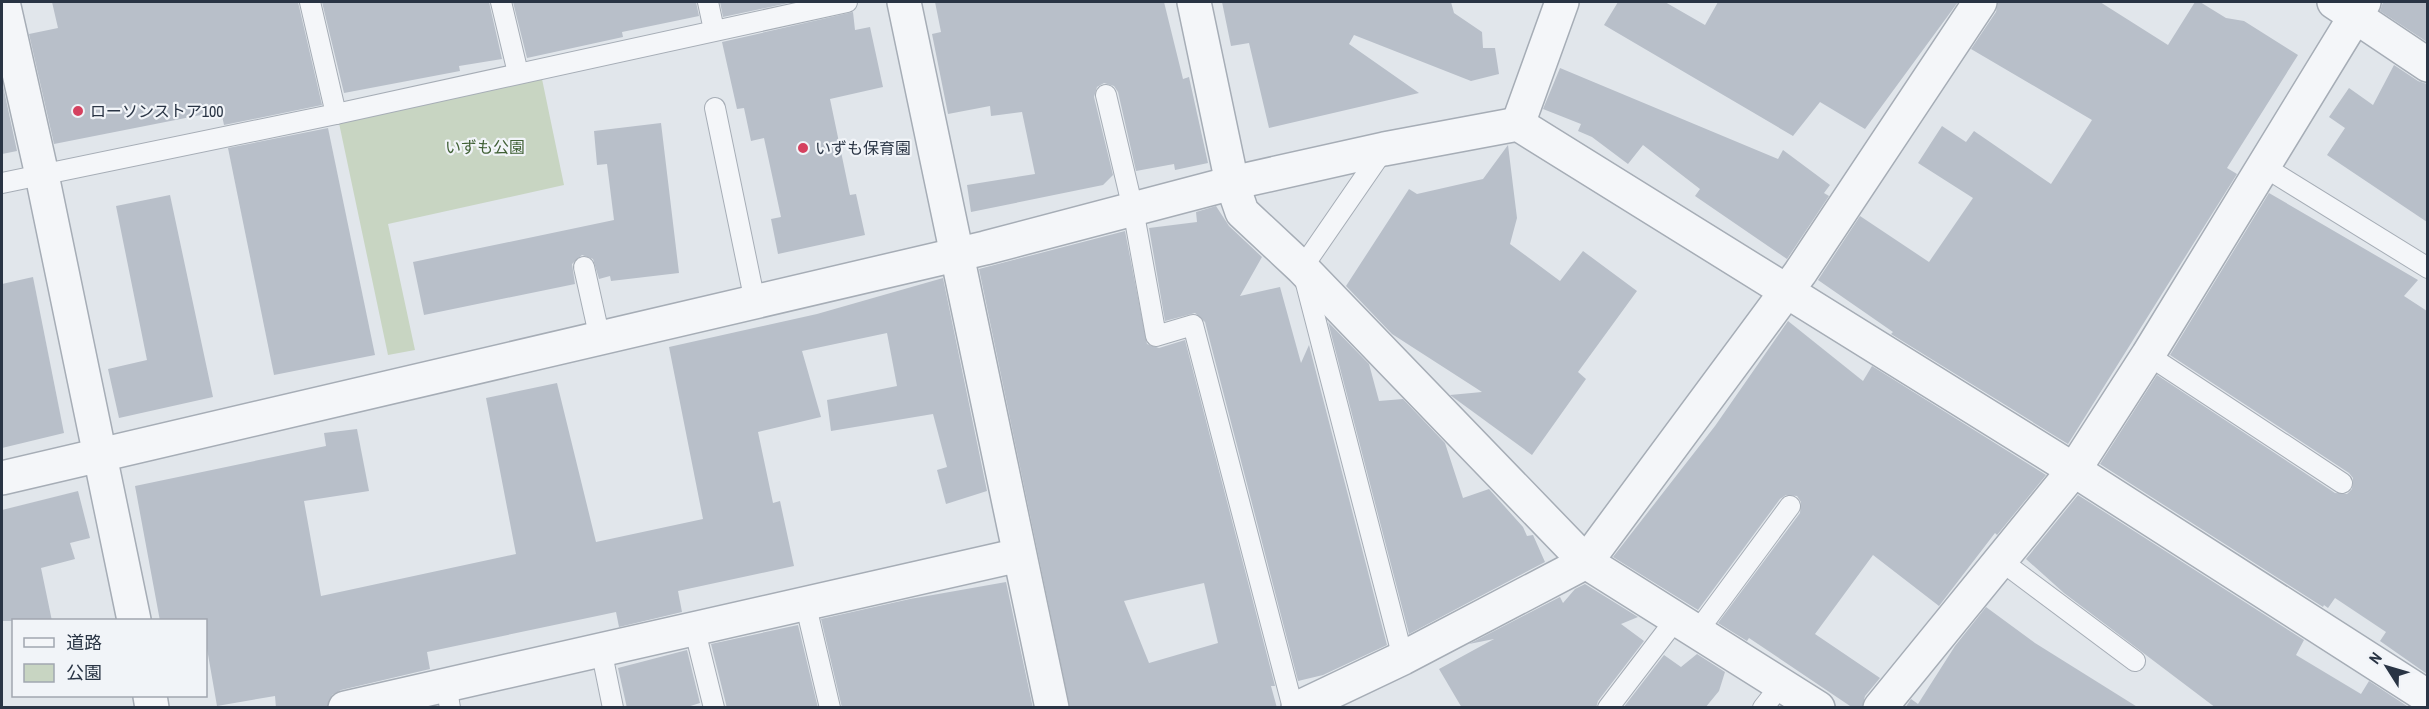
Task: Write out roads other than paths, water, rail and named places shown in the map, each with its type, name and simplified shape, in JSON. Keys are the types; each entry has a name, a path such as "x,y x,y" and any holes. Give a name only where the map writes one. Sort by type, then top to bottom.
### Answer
{"street":[{"path":"3,2 42,175 98,456 134,619"},
{"path":"904,2 1052,708"},
{"path":"1194,2 1232,183 1242,212 1302,268 1586,562 1686,625 1772,696 1818,708"},
{"path":"1518,124 1562,2"},
{"path":"1298,708 1403,658 1586,562 1787,291 1980,2"},
{"path":"1880,708 2074,470 2148,355 2263,166 2350,6 2427,65"},
{"path":"2,478 956,255 1232,183 1384,149 1518,124 2074,470 2427,697"},
{"path":"345,708 448,696 601,649 1019,555"}],"lane":[{"path":"310,2 336,114"},
{"path":"501,2 518,73"},
{"path":"708,2 714,30"},
{"path":"2,183 336,114 847,2"},
{"path":"1106,95 1133,209 1156,336 1193,325 1293,708"},
{"path":"716,108 754,302"},
{"path":"1384,149 1302,268 1403,658"},
{"path":"2263,166 2427,268"},
{"path":"584,267 600,339"},
{"path":"2148,355 2342,483"},
{"path":"1608,708 1686,625 1790,506"},
{"path":"2000,560 2135,661"},
{"path":"805,602 830,708"},
{"path":"694,627 714,708"},
{"path":"601,649 613,708"}],"place":[{"name":"ローソンストア100","path":"78,111"},
{"name":"いずも保育園","path":"803,148"}],"park label":[{"name":"いずも公園","path":"485,147"}]}
